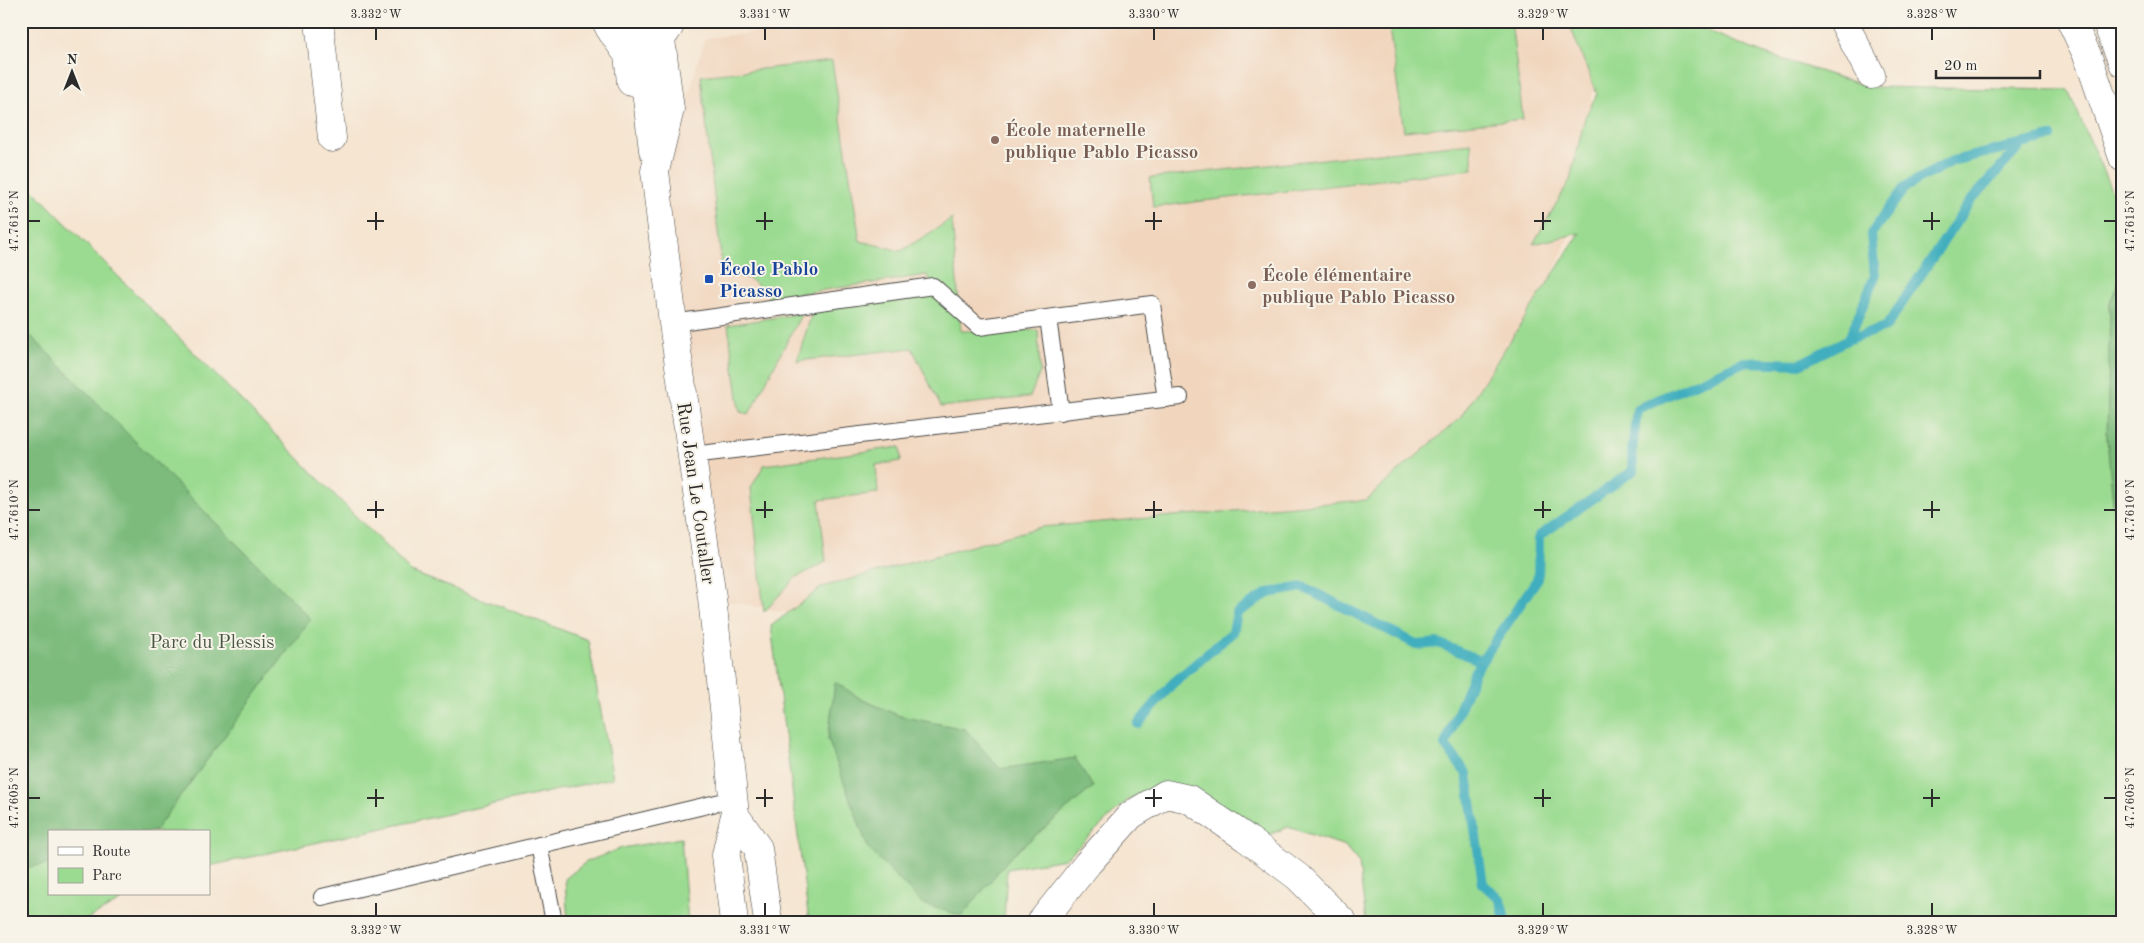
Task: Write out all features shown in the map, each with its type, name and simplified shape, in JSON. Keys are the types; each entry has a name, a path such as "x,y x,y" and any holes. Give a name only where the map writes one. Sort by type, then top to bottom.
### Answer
{"street":[{"path":"319,21 332,138"},
{"path":"1843,21 1871,75"},
{"path":"2071,21 2088,57 2123,158"},
{"path":"2106,21 2123,64"},
{"path":"634,111 640,37"},
{"name":"Rue Jean Le Coutaller","path":"640,37 628,55 634,111 642,156 655,171"},
{"name":"Rue Jean Le Coutaller","path":"640,37 670,109 655,171 673,323 712,598 734,807 726,855 734,922"},
{"path":"1041,922 1088,863 1131,815 1166,794 1189,799 1246,838 1298,877 1343,922"},
{"name":"Rue Jean Le Coutaller","path":"734,807 758,848 768,922"}],"lane":[{"path":"673,323 933,286 979,327 1152,304 1173,398 692,455"},
{"path":"1048,318 1061,412"},
{"path":"322,897 539,845 734,807"},
{"path":"539,845 554,922"}],"shaded area":[{"path":"854,21 1670,21 1593,90 1580,176 1576,220 1495,407 1371,516 805,616 712,598 657,199 705,38"}],"green space":[{"path":"1388,21 1511,21 1523,119 1404,131"},
{"path":"1568,21 1688,23 1762,53 1869,87 2068,90 2123,217 2123,922 1366,922 1359,863 1345,846 1288,827 1266,836 1159,785 1129,799 1065,859 1007,869 1004,922 809,922 771,626 822,587 1041,527 1366,500 1460,418 1580,233 1533,244 1570,180 1585,117 1597,94"},
{"path":"832,61 860,241 901,251 952,219 961,331 1038,330 1040,372 1030,397 941,407 912,348 797,361 815,303 932,286 927,275 769,298 749,279 738,276 723,277 701,76"},
{"path":"1471,143 1473,169 1153,207 1150,178"},
{"name":"Parc du Plessis","path":"21,178 411,572 588,640 613,778 210,866 210,830 48,830 48,896 129,896 82,922 21,922"},
{"path":"2123,271 2123,571 2118,557 2107,439 2110,303"},
{"path":"802,313 749,414 740,412 728,325"},
{"path":"21,326 311,619 155,830 48,830 48,864 21,868"},
{"path":"900,447 901,461 876,465 878,493 819,500 826,562 795,578 764,612 751,488 764,465"},
{"path":"835,682 861,699 900,716 965,729 1000,769 1075,758 1093,787 1011,856 962,916 923,904 868,848 828,739"},
{"path":"681,838 688,922 568,922 565,879 586,862 622,848"}],"waterway":[{"path":"1505,922 1501,900 1483,884 1467,774 1445,745 1475,671 1538,578 1539,536 1633,471 1632,451 1637,409 1744,362 1800,364 1849,339 1875,276 1871,234 1905,187 1952,161 2051,137"},
{"path":"1849,339 1886,327 1969,203 2022,144"},
{"path":"1138,724 1172,684 1233,632 1237,613 1268,593 1303,587 1418,645 1438,643 1481,661"}],"place":[{"name":"École maternelle publique Pablo Picasso","path":"995,140"},
{"name":"École Pablo Picasso","path":"709,279"},
{"name":"École élémentaire publique Pablo Picasso","path":"1252,285"}]}
